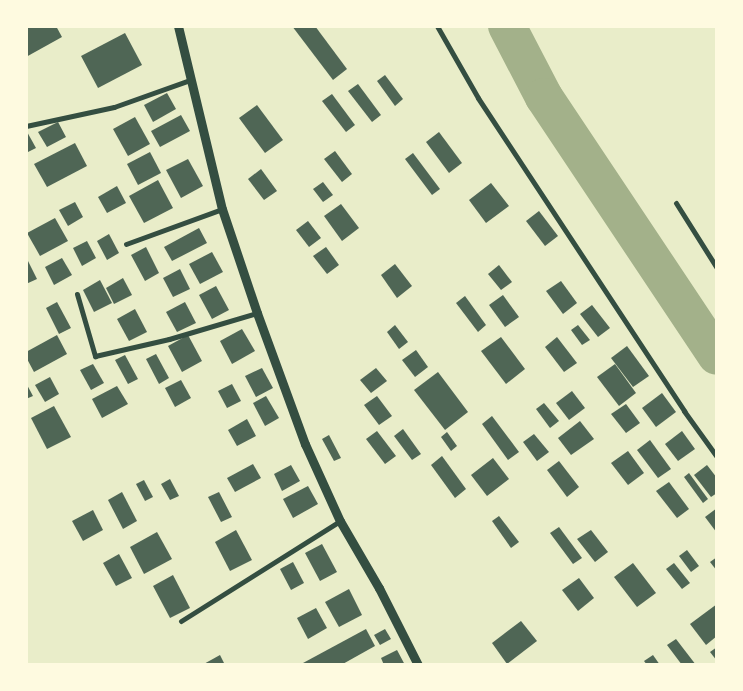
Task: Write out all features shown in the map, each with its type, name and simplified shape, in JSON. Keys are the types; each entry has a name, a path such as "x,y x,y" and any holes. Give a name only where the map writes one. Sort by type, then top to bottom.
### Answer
{"street":[{"path":"178,26 222,209 257,313 305,444 340,520 379,588 418,665"},
{"path":"437,26 478,98 684,411 717,457"},
{"path":"26,126 114,107 190,80"},
{"path":"676,203 717,268"},
{"path":"126,244 222,209"},
{"path":"77,294 95,356 169,339 257,313"},
{"path":"181,621 340,520"}],"building":[{"path":"26,26 56,26 62,37 26,57"},
{"path":"292,26 315,26 347,69 333,80"},
{"path":"125,33 142,65 98,88 81,56"},
{"path":"385,75 403,99 395,106 377,81"},
{"path":"358,84 381,115 372,122 348,91"},
{"path":"167,93 176,109 153,122 144,105"},
{"path":"332,94 355,125 346,132 322,101"},
{"path":"257,105 283,140 265,153 239,118"},
{"path":"181,115 190,131 160,147 151,131"},
{"path":"135,117 150,144 128,156 113,129"},
{"path":"58,122 66,137 47,147 38,132"},
{"path":"26,130 36,148 26,153"},
{"path":"439,132 462,163 449,173 426,142"},
{"path":"75,143 87,166 47,187 34,164"},
{"path":"335,151 352,174 342,182 324,159"},
{"path":"150,152 161,173 138,185 127,164"},
{"path":"413,153 440,189 432,195 405,159"},
{"path":"188,159 203,186 181,198 166,170"},
{"path":"261,169 277,191 264,200 248,179"},
{"path":"158,180 173,208 144,223 129,196"},
{"path":"323,182 333,195 323,202 313,189"},
{"path":"491,183 509,206 486,223 469,200"},
{"path":"117,186 126,203 107,213 98,197"},
{"path":"75,202 83,217 68,226 59,210"},
{"path":"341,204 359,228 342,241 324,216"},
{"path":"539,211 558,236 545,246 526,221"},
{"path":"55,218 68,241 40,256 27,233"},
{"path":"308,221 321,238 309,247 296,230"},
{"path":"199,228 207,243 172,261 164,247"},
{"path":"109,234 119,253 107,260 97,241"},
{"path":"87,241 96,258 82,266 73,248"},
{"path":"146,247 159,273 145,281 131,255"},
{"path":"326,247 339,265 327,274 313,256"},
{"path":"212,252 223,272 200,284 189,264"},
{"path":"62,258 72,275 54,285 45,267"},
{"path":"28,261 37,279 26,284 26,262"},
{"path":"395,264 412,286 397,298 381,275"},
{"path":"499,265 512,282 501,290 488,274"},
{"path":"180,269 190,289 173,297 163,278"},
{"path":"123,278 132,295 114,304 106,288"},
{"path":"100,280 112,303 94,312 83,290"},
{"path":"561,281 577,303 563,314 546,291"},
{"path":"216,286 229,310 212,319 199,295"},
{"path":"503,295 519,317 505,327 489,305"},
{"path":"465,296 486,325 478,332 456,303"},
{"path":"57,302 71,328 59,334 46,308"},
{"path":"185,302 196,323 177,332 166,312"},
{"path":"592,305 610,328 598,337 580,314"},
{"path":"135,309 147,332 129,341 117,319"},
{"path":"395,325 408,342 399,349 387,332"},
{"path":"578,325 590,340 582,345 571,330"},
{"path":"242,329 255,351 232,364 220,341"},
{"path":"57,335 67,354 34,372 26,357 26,352"},
{"path":"188,335 202,361 182,372 168,346"},
{"path":"501,337 525,369 506,384 481,351"},
{"path":"557,337 577,363 564,372 545,347"},
{"path":"627,346 649,376 633,387 611,358"},
{"path":"416,350 428,367 415,377 402,360"},
{"path":"156,354 169,378 159,384 146,359"},
{"path":"125,355 138,379 128,384 115,360"},
{"path":"93,364 104,383 91,390 80,370"},
{"path":"615,364 636,393 619,406 597,377"},
{"path":"262,368 273,388 256,397 245,376"},
{"path":"376,368 387,381 371,393 360,380"},
{"path":"438,372 468,412 445,430 414,390"},
{"path":"50,377 59,394 45,402 35,385"},
{"path":"181,380 191,398 175,407 165,388"},
{"path":"26,383 33,396 26,399"},
{"path":"232,384 241,401 227,408 218,391"},
{"path":"117,386 128,404 102,418 92,399"},
{"path":"572,391 585,408 569,420 556,403"},
{"path":"662,393 676,412 656,427 642,408"},
{"path":"266,396 279,418 265,426 253,403"},
{"path":"377,396 392,416 379,425 364,405"},
{"path":"544,403 559,421 550,428 536,409"},
{"path":"626,404 640,423 626,433 611,414"},
{"path":"54,406 71,437 47,449 31,418"},
{"path":"492,416 519,452 508,460 482,424"},
{"path":"247,419 256,436 237,446 228,430"},
{"path":"580,421 594,439 571,455 558,438"},
{"path":"403,429 421,454 412,460 394,436"},
{"path":"377,431 396,456 385,464 366,439"},
{"path":"682,431 695,449 678,461 665,444"},
{"path":"447,432 457,446 451,451 441,437"},
{"path":"534,434 549,452 537,461 523,442"},
{"path":"329,435 341,458 334,461 322,439"},
{"path":"650,440 671,469 658,478 637,450"},
{"path":"628,451 644,473 628,485 611,463"},
{"path":"442,456 466,489 455,498 431,465"},
{"path":"493,458 509,479 487,496 471,475"},
{"path":"559,461 579,487 567,497 547,470"},
{"path":"253,464 261,478 235,492 227,478"},
{"path":"291,465 300,481 282,491 274,474"},
{"path":"707,465 717,478 717,493 711,497 694,475"},
{"path":"689,473 708,499 703,503 684,477"},
{"path":"170,479 179,496 170,500 161,484"},
{"path":"144,480 153,497 145,501 136,484"},
{"path":"669,482 689,509 677,518 656,491"},
{"path":"308,486 318,504 293,518 283,499"},
{"path":"122,492 137,521 123,529 108,500"},
{"path":"219,492 232,517 221,522 208,497"},
{"path":"717,508 717,533 705,517"},
{"path":"93,510 103,530 83,541 72,521"},
{"path":"499,516 519,542 511,548 492,521"},
{"path":"559,527 582,558 573,564 550,533"},
{"path":"236,530 252,560 230,571 215,542"},
{"path":"591,530 608,552 595,562 577,539"},
{"path":"157,532 172,559 144,574 130,547"},
{"path":"322,544 337,572 320,581 305,553"},
{"path":"687,550 699,566 691,572 679,556"},
{"path":"119,554 132,578 116,586 103,563"},
{"path":"717,557 717,571 710,562"},
{"path":"293,562 304,583 291,590 280,569"},
{"path":"633,563 656,593 637,607 614,577"},
{"path":"674,563 690,583 682,589 666,569"},
{"path":"173,575 190,608 170,618 153,586"},
{"path":"579,578 594,598 578,611 562,590"},
{"path":"349,589 362,615 339,627 325,602"},
{"path":"717,604 717,636 706,645 690,624"},
{"path":"316,608 327,628 308,639 297,618"},
{"path":"521,621 537,641 507,664 492,643"},
{"path":"366,629 375,646 341,665 305,665 303,663"},
{"path":"385,629 391,639 380,645 374,635"},
{"path":"676,639 696,665 682,665 667,645"},
{"path":"717,647 717,661 710,652"},
{"path":"397,650 405,665 384,665 381,658"},
{"path":"220,655 225,665 202,665"},
{"path":"653,655 660,665 647,665 644,661"}],"waterway":[{"path":"507,26 544,97 717,356"}]}
